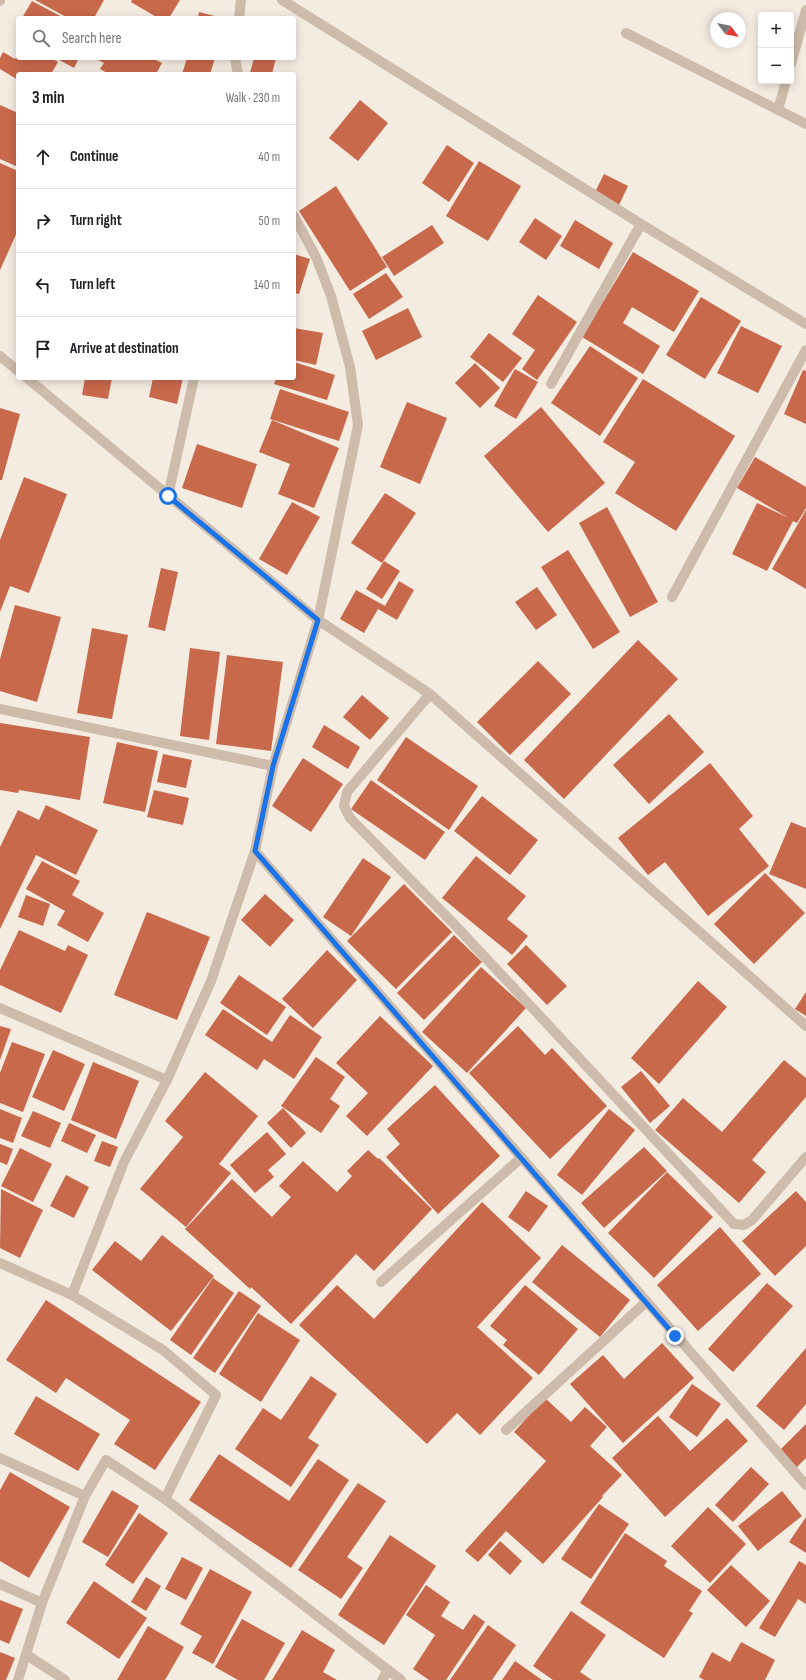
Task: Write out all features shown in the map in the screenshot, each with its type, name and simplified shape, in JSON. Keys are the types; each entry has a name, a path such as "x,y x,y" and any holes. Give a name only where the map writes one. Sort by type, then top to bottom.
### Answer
{"street":[{"path":"239,16 241,0"},
{"path":"282,0 641,224 806,324"},
{"path":"794,53 806,10"},
{"path":"626,33 806,124"},
{"path":"236,60 238,72"},
{"path":"778,110 785,84"},
{"path":"72,1295 124,1162 167,1080 211,981 255,851 273,766 318,620 358,425 350,367 331,296 316,257 296,220"},
{"path":"551,384 641,224"},
{"path":"672,597 806,350"},
{"path":"0,356 16,369"},
{"path":"29,380 318,620 430,694 806,1026"},
{"path":"168,496 194,380"},
{"path":"430,694 347,792 344,806 350,818 454,924 734,1224 744,1225 752,1220 806,1157"},
{"path":"0,709 273,766"},
{"path":"255,851 806,1485"},
{"path":"0,1008 167,1080"},
{"path":"381,1282 521,1158"},
{"path":"0,1263 72,1295 163,1350 216,1396 165,1499"},
{"path":"506,1430 646,1302"},
{"path":"0,1458 85,1496"},
{"path":"18,1680 42,1603 85,1496 106,1460 165,1499 401,1680"},
{"path":"0,1584 42,1603"},
{"path":"27,1655 65,1680"},
{"path":"382,1680 388,1670"}],"building":[{"path":"35,0 104,0 95,16 64,16"},
{"path":"132,0 180,0 170,16 155,16 131,2"},
{"path":"32,1 60,16 23,16"},
{"path":"199,12 214,16 198,16"},
{"path":"3,52 15,59 16,58 16,60 54,60 58,62 52,72 16,72 16,79 0,69 0,58"},
{"path":"60,60 78,60 74,68"},
{"path":"98,60 156,60 162,63 157,72 105,72 100,69 104,63"},
{"path":"186,60 214,60 211,72 183,72"},
{"path":"253,60 276,60 272,72 250,72"},
{"path":"360,100 388,123 358,161 329,138"},
{"path":"0,105 16,112 16,166 0,159"},
{"path":"447,145 474,163 449,202 422,183"},
{"path":"479,161 521,186 488,241 446,216"},
{"path":"0,163 16,170 16,234 0,270"},
{"path":"604,174 628,186 619,205 595,192"},
{"path":"336,186 387,267 350,291 299,211"},
{"path":"535,218 562,236 546,260 519,242"},
{"path":"575,220 613,243 599,269 560,246"},
{"path":"432,225 444,243 394,276 382,257"},
{"path":"633,252 699,291 674,332 632,307 623,323 660,346 643,374 582,337"},
{"path":"296,255 310,259 299,294 296,293"},
{"path":"386,273 403,297 369,319 353,294"},
{"path":"538,295 577,322 537,380 522,369 535,350 512,334"},
{"path":"701,297 741,321 705,379 666,355"},
{"path":"408,308 422,337 376,360 362,331"},
{"path":"741,326 782,346 758,393 717,373"},
{"path":"296,328 323,333 316,365 296,360"},
{"path":"489,333 522,358 503,382 470,357"},
{"path":"590,346 638,378 600,436 551,403"},
{"path":"296,363 335,375 327,400 274,384 275,380 296,380"},
{"path":"475,363 500,388 480,408 455,383"},
{"path":"515,369 538,382 516,419 494,406"},
{"path":"803,370 806,371 806,424 784,414"},
{"path":"643,379 735,436 676,531 615,493 635,462 603,442"},
{"path":"85,380 112,380 108,399 82,395"},
{"path":"153,380 183,380 177,404 149,397"},
{"path":"280,389 349,412 339,441 270,419"},
{"path":"407,402 447,418 420,484 380,467"},
{"path":"541,407 605,483 548,532 484,456"},
{"path":"0,408 20,414 2,480 0,480"},
{"path":"272,420 339,448 314,508 278,494 290,464 259,452"},
{"path":"197,444 257,464 242,508 182,488"},
{"path":"755,457 806,487 806,508 797,523 793,521 767,571 732,554 757,503 789,518 737,488"},
{"path":"24,477 67,494 29,593 10,586 0,612 0,540"},
{"path":"385,493 416,513 382,563 351,543"},
{"path":"292,502 320,517 287,575 259,559"},
{"path":"607,507 658,602 630,617 579,523"},
{"path":"806,510 806,589 772,569"},
{"path":"568,550 620,632 593,649 541,567"},
{"path":"384,561 400,571 382,599 366,589"},
{"path":"161,568 178,572 165,631 148,627"},
{"path":"399,581 414,590 397,620 378,609 364,633 340,619 356,590 385,606"},
{"path":"537,587 557,615 536,630 515,602"},
{"path":"15,605 61,617 37,702 0,691 0,659"},
{"path":"92,628 128,635 112,719 77,713"},
{"path":"638,640 678,679 564,799 524,760"},
{"path":"190,648 220,652 209,740 180,736"},
{"path":"227,655 283,662 271,751 216,744"},
{"path":"538,661 571,694 510,755 477,722"},
{"path":"362,695 389,718 370,740 343,717"},
{"path":"669,714 704,752 649,804 613,765"},
{"path":"0,723 90,737 80,800 19,790 18,793 0,790"},
{"path":"324,725 360,747 348,769 312,747"},
{"path":"406,737 478,786 449,830 377,780"},
{"path":"117,742 158,751 145,812 103,803"},
{"path":"163,754 192,760 186,788 157,782"},
{"path":"303,758 343,784 311,832 272,806"},
{"path":"710,763 753,816 739,829 769,866 708,916 665,862 648,875 618,838"},
{"path":"371,780 445,832 425,860 351,809"},
{"path":"154,790 189,798 183,825 147,817"},
{"path":"482,796 538,840 510,875 454,831"},
{"path":"46,805 98,830 76,875 36,855 0,929 0,847 18,810 39,820"},
{"path":"791,822 806,828 806,889 769,874"},
{"path":"476,856 526,896 507,919 528,936 512,955 442,898"},
{"path":"363,858 391,877 351,936 323,917"},
{"path":"42,861 80,881 72,895 104,913 88,942 57,925 65,911 26,889"},
{"path":"765,873 805,913 754,964 714,924"},
{"path":"404,884 452,932 396,989 347,941"},
{"path":"265,894 294,920 270,947 241,920"},
{"path":"26,895 50,904 43,926 18,917"},
{"path":"147,912 210,937 177,1020 114,995"},
{"path":"19,930 65,951 68,945 88,955 61,1013 0,985 0,970"},
{"path":"454,935 482,962 424,1020 397,993"},
{"path":"526,945 567,986 547,1005 507,964"},
{"path":"327,950 357,980 313,1028 282,999"},
{"path":"481,967 526,1008 467,1073 422,1032"},
{"path":"239,975 286,1007 267,1035 220,1003"},
{"path":"698,981 727,1007 659,1084 631,1058"},
{"path":"806,992 806,1016 795,1009"},
{"path":"223,1009 272,1042 290,1015 322,1037 294,1079 264,1059 257,1070 205,1035"},
{"path":"380,1016 433,1066 367,1136 346,1116 368,1093 336,1063"},
{"path":"0,1026 11,1029 0,1060"},
{"path":"518,1026 545,1055 552,1048 607,1106 550,1159 469,1073"},
{"path":"12,1042 45,1054 23,1112 0,1103 0,1073"},
{"path":"53,1050 85,1064 64,1111 32,1097"},
{"path":"316,1057 345,1077 330,1099 340,1106 321,1133 281,1106"},
{"path":"784,1060 806,1078 806,1097 752,1160 766,1172 739,1203 655,1130 683,1098 722,1132"},
{"path":"93,1062 139,1081 116,1139 71,1120"},
{"path":"641,1071 670,1106 650,1123 621,1087"},
{"path":"205,1072 258,1116 219,1164 231,1173 186,1227 140,1189 183,1137 165,1121"},
{"path":"435,1085 500,1156 438,1214 386,1157 400,1144 387,1129"},
{"path":"283,1108 306,1133 291,1148 267,1123"},
{"path":"0,1109 22,1118 13,1143 0,1138"},
{"path":"609,1109 635,1130 582,1195 557,1175"},
{"path":"33,1111 61,1123 50,1148 21,1136"},
{"path":"69,1123 96,1135 87,1153 61,1141"},
{"path":"267,1132 286,1154 268,1170 274,1177 255,1193 230,1165"},
{"path":"102,1141 118,1147 110,1167 94,1161"},
{"path":"0,1144 13,1149 7,1165 0,1162"},
{"path":"644,1147 667,1171 604,1228 581,1203"},
{"path":"20,1148 52,1164 33,1202 1,1186"},
{"path":"368,1150 378,1159 379,1158 432,1209 374,1271 356,1254 291,1324 251,1287 250,1289 185,1229 232,1179 272,1217 291,1197 279,1186 303,1161 337,1192 352,1176 347,1171"},
{"path":"667,1172 713,1217 654,1278 608,1233"},
{"path":"66,1175 89,1187 74,1218 50,1206"},
{"path":"1,1189 43,1210 20,1258 0,1248"},
{"path":"526,1191 548,1206 529,1232 508,1217"},
{"path":"796,1191 806,1202 806,1246 775,1276 742,1241"},
{"path":"482,1202 541,1258 477,1327 533,1378 480,1435 457,1413 427,1444 299,1325 337,1285 374,1319"},
{"path":"720,1227 761,1274 698,1331 657,1285"},
{"path":"162,1235 214,1276 171,1331 92,1270 115,1241 141,1261"},
{"path":"562,1245 630,1300 600,1337 532,1282"},
{"path":"213,1278 234,1293 191,1355 170,1340"},
{"path":"767,1283 793,1306 733,1372 708,1349"},
{"path":"525,1285 578,1329 539,1375 503,1345 507,1340 490,1326"},
{"path":"239,1291 261,1306 215,1373 193,1358"},
{"path":"46,1300 201,1402 155,1470 114,1444 130,1420 66,1378 56,1393 6,1360"},
{"path":"258,1313 300,1340 261,1402 219,1374"},
{"path":"662,1343 694,1378 623,1443 570,1384 603,1355 624,1379"},
{"path":"806,1348 806,1404 784,1430 756,1406"},
{"path":"311,1376 337,1394 308,1438 319,1445 291,1487 235,1449 263,1408 281,1420"},
{"path":"692,1384 721,1404 697,1437 669,1417"},
{"path":"36,1396 100,1434 78,1471 14,1434"},
{"path":"545,1398 571,1422 585,1407 607,1427 590,1446 622,1475 543,1564 506,1531 478,1562 465,1551 546,1461 514,1432"},
{"path":"658,1416 690,1451 727,1418 748,1441 665,1517 612,1458"},
{"path":"806,1424 806,1458 796,1468 779,1451"},
{"path":"219,1454 289,1501 318,1459 349,1480 291,1568 189,1500"},
{"path":"751,1467 769,1484 733,1522 715,1505"},
{"path":"10,1472 70,1507 29,1578 0,1561 0,1490"},
{"path":"358,1483 386,1501 347,1557 363,1568 341,1599 298,1570"},
{"path":"112,1490 139,1506 108,1557 82,1542"},
{"path":"782,1491 802,1516 758,1551 738,1526"},
{"path":"599,1504 629,1524 591,1579 561,1559"},
{"path":"708,1507 746,1544 710,1583 671,1546"},
{"path":"139,1513 168,1533 133,1584 105,1565"},
{"path":"806,1517 806,1553 789,1542"},
{"path":"625,1533 667,1561 664,1566 702,1591 689,1611 693,1613 664,1658 580,1603"},
{"path":"390,1535 436,1566 384,1645 338,1615"},
{"path":"500,1541 522,1561 510,1575 488,1555"},
{"path":"182,1557 203,1568 186,1600 165,1589"},
{"path":"799,1561 806,1565 806,1604 798,1599 775,1637 759,1628"},
{"path":"731,1565 770,1601 746,1627 707,1590"},
{"path":"210,1569 252,1592 213,1664 192,1653 202,1636 180,1624"},
{"path":"146,1577 161,1586 146,1611 131,1602"},
{"path":"94,1581 147,1618 119,1659 66,1623"},
{"path":"426,1585 450,1602 441,1616 463,1630 474,1614 485,1622 446,1680 429,1680 413,1669 435,1635 406,1615"},
{"path":"0,1600 23,1609 9,1644 0,1640"},
{"path":"571,1611 606,1635 580,1672 592,1680 553,1680 533,1666"},
{"path":"242,1619 285,1643 264,1680 238,1680 215,1667"},
{"path":"488,1625 516,1645 492,1680 450,1680"},
{"path":"148,1626 184,1647 165,1680 117,1680"},
{"path":"302,1630 335,1650 323,1672 337,1680 272,1680"},
{"path":"741,1642 775,1660 765,1680 704,1680 699,1677 712,1652 730,1662"},
{"path":"0,1652 15,1658 6,1680 0,1680"},
{"path":"515,1661 542,1680 502,1680"}],"route":[{"path":"168,496 318,620 273,766 255,851 675,1336"}]}
